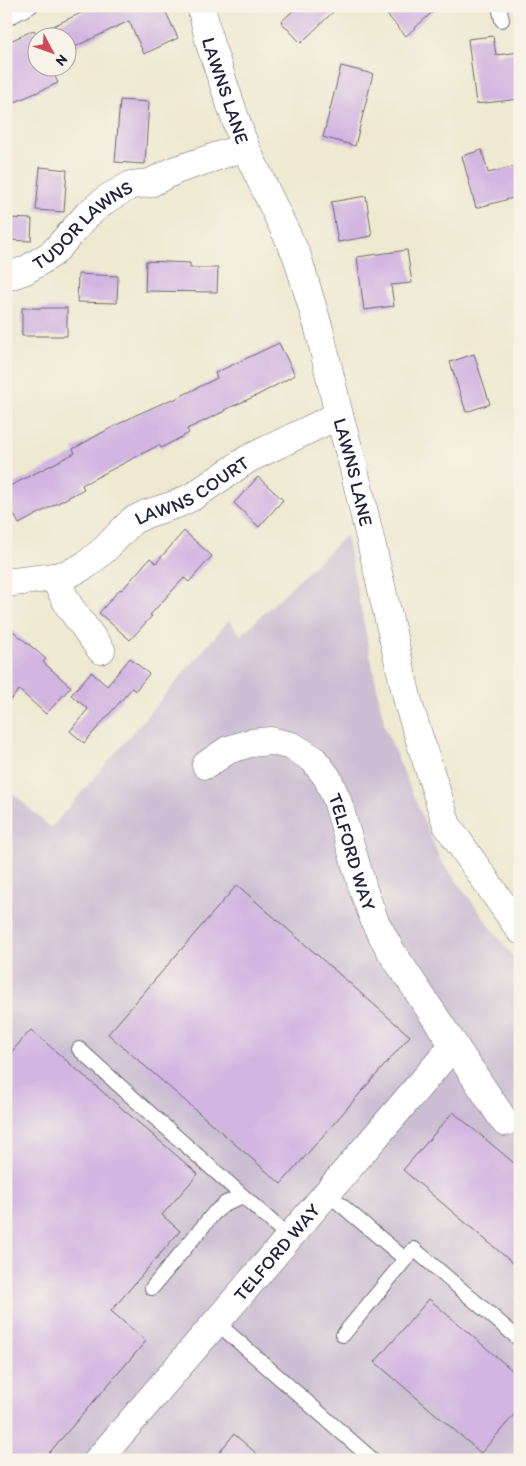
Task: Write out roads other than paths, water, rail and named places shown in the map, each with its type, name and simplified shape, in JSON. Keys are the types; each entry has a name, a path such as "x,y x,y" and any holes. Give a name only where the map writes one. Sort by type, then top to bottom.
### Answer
{"street":[{"name":"LAWNS LANE","path":"201,6 210,44 244,147 297,256 319,329 356,475 409,706 447,825 520,930"},
{"name":"TUDOR LAWNS","path":"6,277 26,270 53,253 88,214 108,198 131,185 150,182 176,170 244,147"},
{"name":"LAWNS COURT","path":"6,583 38,578 54,578 68,574 86,565 106,549 132,521 192,497 248,459 339,414"},
{"path":"54,578 69,606 101,650"},
{"name":"TELFORD WAY","path":"206,765 228,750 250,744 271,742 292,746 313,759 328,777 337,800 363,889 375,922 391,951 505,1122"},
{"name":"TELFORD WAY","path":"98,1460 454,1045"}],"lane":[{"path":"6,18 31,6"},
{"path":"79,1049 289,1237"},
{"path":"327,1193 405,1259"},
{"path":"152,1288 214,1213 226,1203 243,1196"},
{"path":"344,1334 414,1249 520,1340"},
{"path":"216,1322 373,1460"}]}
